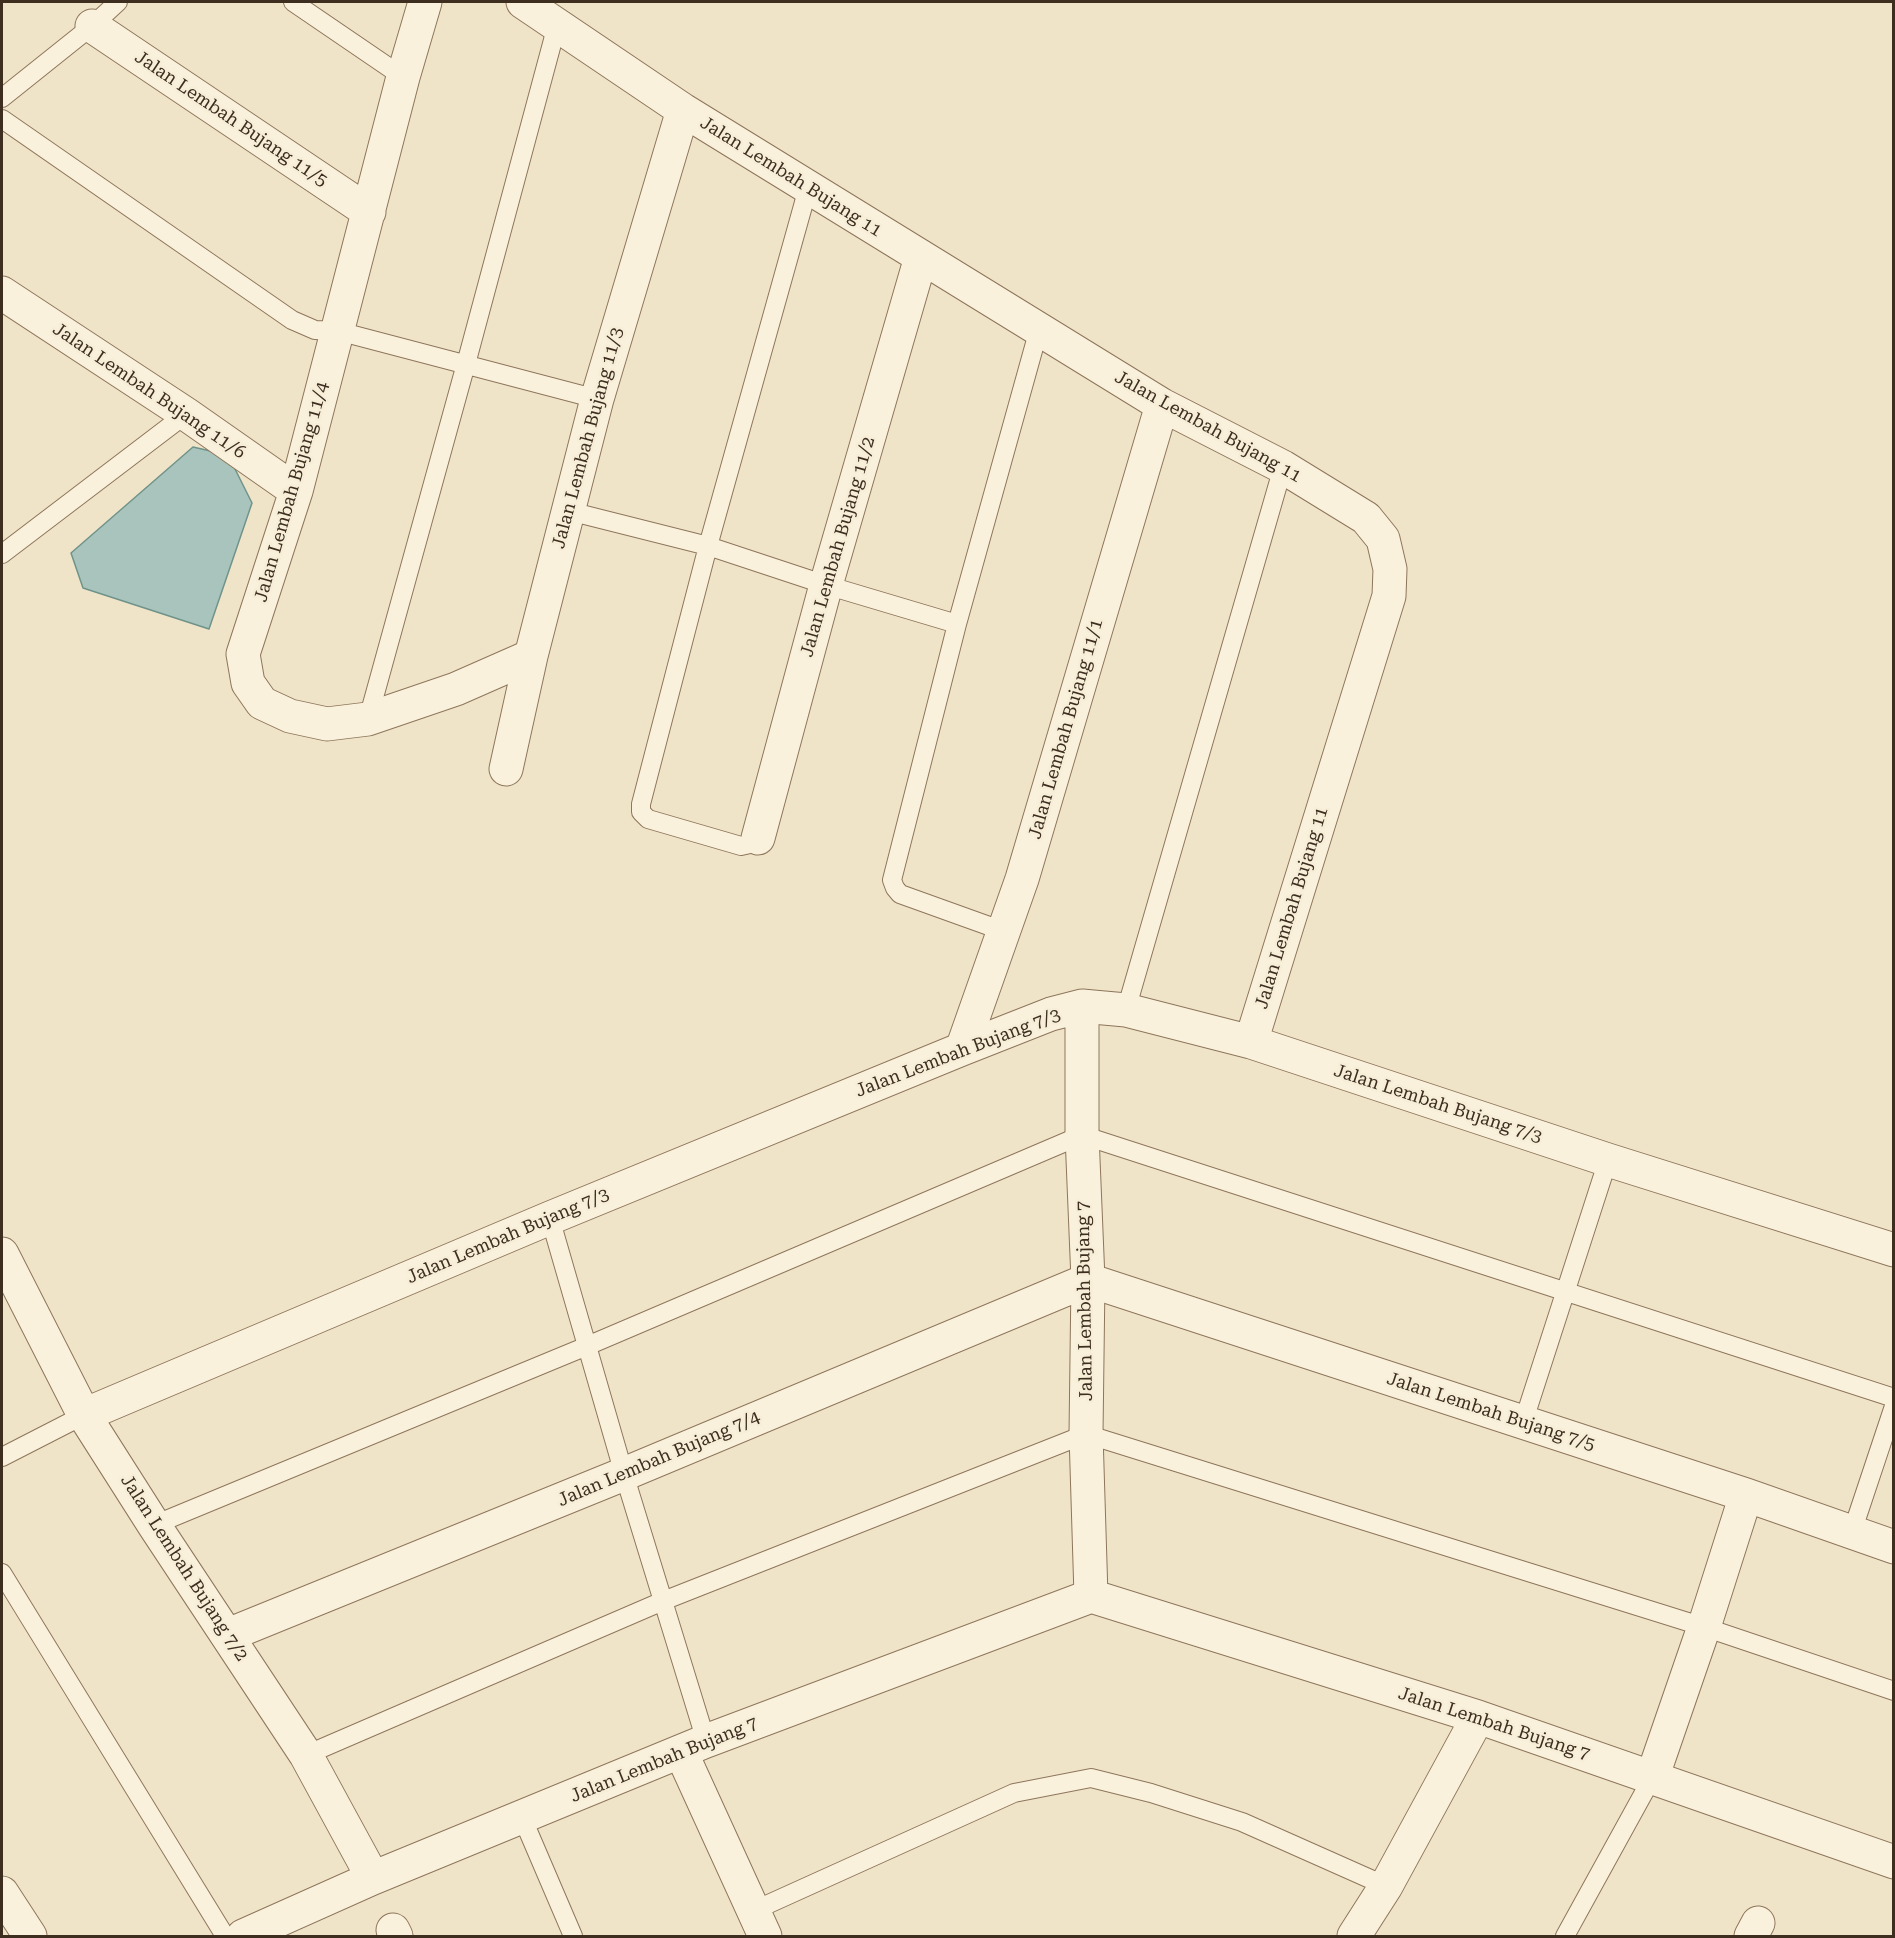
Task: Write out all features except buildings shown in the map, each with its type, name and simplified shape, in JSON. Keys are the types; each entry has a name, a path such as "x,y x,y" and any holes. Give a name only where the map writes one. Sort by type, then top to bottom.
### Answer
{"street":[{"name":"Jalan Lembah Bujang 11/4","path":"425,2 403,77 296,491 243,654 248,683 262,703 290,716 327,724 368,719 456,689 531,656"},
{"name":"Jalan Lembah Bujang 11","path":"523,2 683,110 1162,405 1283,467 1366,518 1383,539 1390,569 1389,596 1251,1042"},
{"name":"Jalan Lembah Bujang 11/5","path":"92,26 369,212"},
{"name":"Jalan Lembah Bujang 11/3","path":"506,769 531,656 597,399 683,110"},
{"name":"Jalan Lembah Bujang 11/2","path":"758,838 826,585 921,257"},
{"name":"Jalan Lembah Bujang 11/6","path":"2,292 186,414 296,491"},
{"name":"Jalan Lembah Bujang 11/1","path":"962,1049 1022,879 1162,405"},
{"name":"Jalan Lembah Bujang 7/3","path":"84,1415 550,1218 962,1049 1051,1014 1082,1006 1126,1010 1251,1042 1608,1160 1893,1250"},
{"name":"Jalan Lembah Bujang 7","path":"1082,1006 1082,1135 1088,1280 1086,1434 1091,1596"},
{"name":"Jalan Lembah Bujang 7/2","path":"2,1254 84,1415 306,1755 373,1878"},
{"name":"Jalan Lembah Bujang 7/5","path":"1088,1280 1746,1495 1893,1547"},
{"name":"Jalan Lembah Bujang 7/4","path":"228,1635 624,1474 1088,1280"},
{"path":"1652,1778 1704,1628 1746,1495"},
{"name":"Jalan Lembah Bujang 7","path":"243,1936 373,1878 694,1747 1091,1596 1478,1717 1893,1862"},
{"path":"1354,1936 1386,1886 1478,1717"},
{"path":"694,1747 759,1924"},
{"path":"2,1893 30,1936"}],"lane":[{"path":"2,98 92,26 118,2"},
{"path":"293,2 403,77"},
{"path":"368,719 557,25"},
{"path":"2,119 292,320 315,330 338,331 597,399"},
{"path":"758,838 750,844 741,846 648,819 641,813 642,794 708,546 808,188"},
{"path":"1003,931 900,894 892,880 957,624 1038,329"},
{"path":"2,554 186,414"},
{"path":"1126,1010 1283,467"},
{"path":"569,511 708,546 826,585 957,624"},
{"path":"154,1525 587,1346 1082,1135 1893,1398"},
{"path":"1523,1423 1608,1160"},
{"path":"550,1218 663,1601 694,1747"},
{"path":"1852,1532 1893,1406"},
{"path":"2,1457 84,1415"},
{"path":"306,1755 663,1601 1086,1434 1704,1628 1893,1691"},
{"path":"2,1573 225,1936"},
{"path":"759,1924 1014,1793 1091,1778 1151,1793 1242,1822 1386,1886"},
{"path":"1565,1936 1652,1778"},
{"path":"522,1817 573,1936"}],"water":[{"path":"193,447 228,455 252,503 209,629 83,588 71,553"}]}
